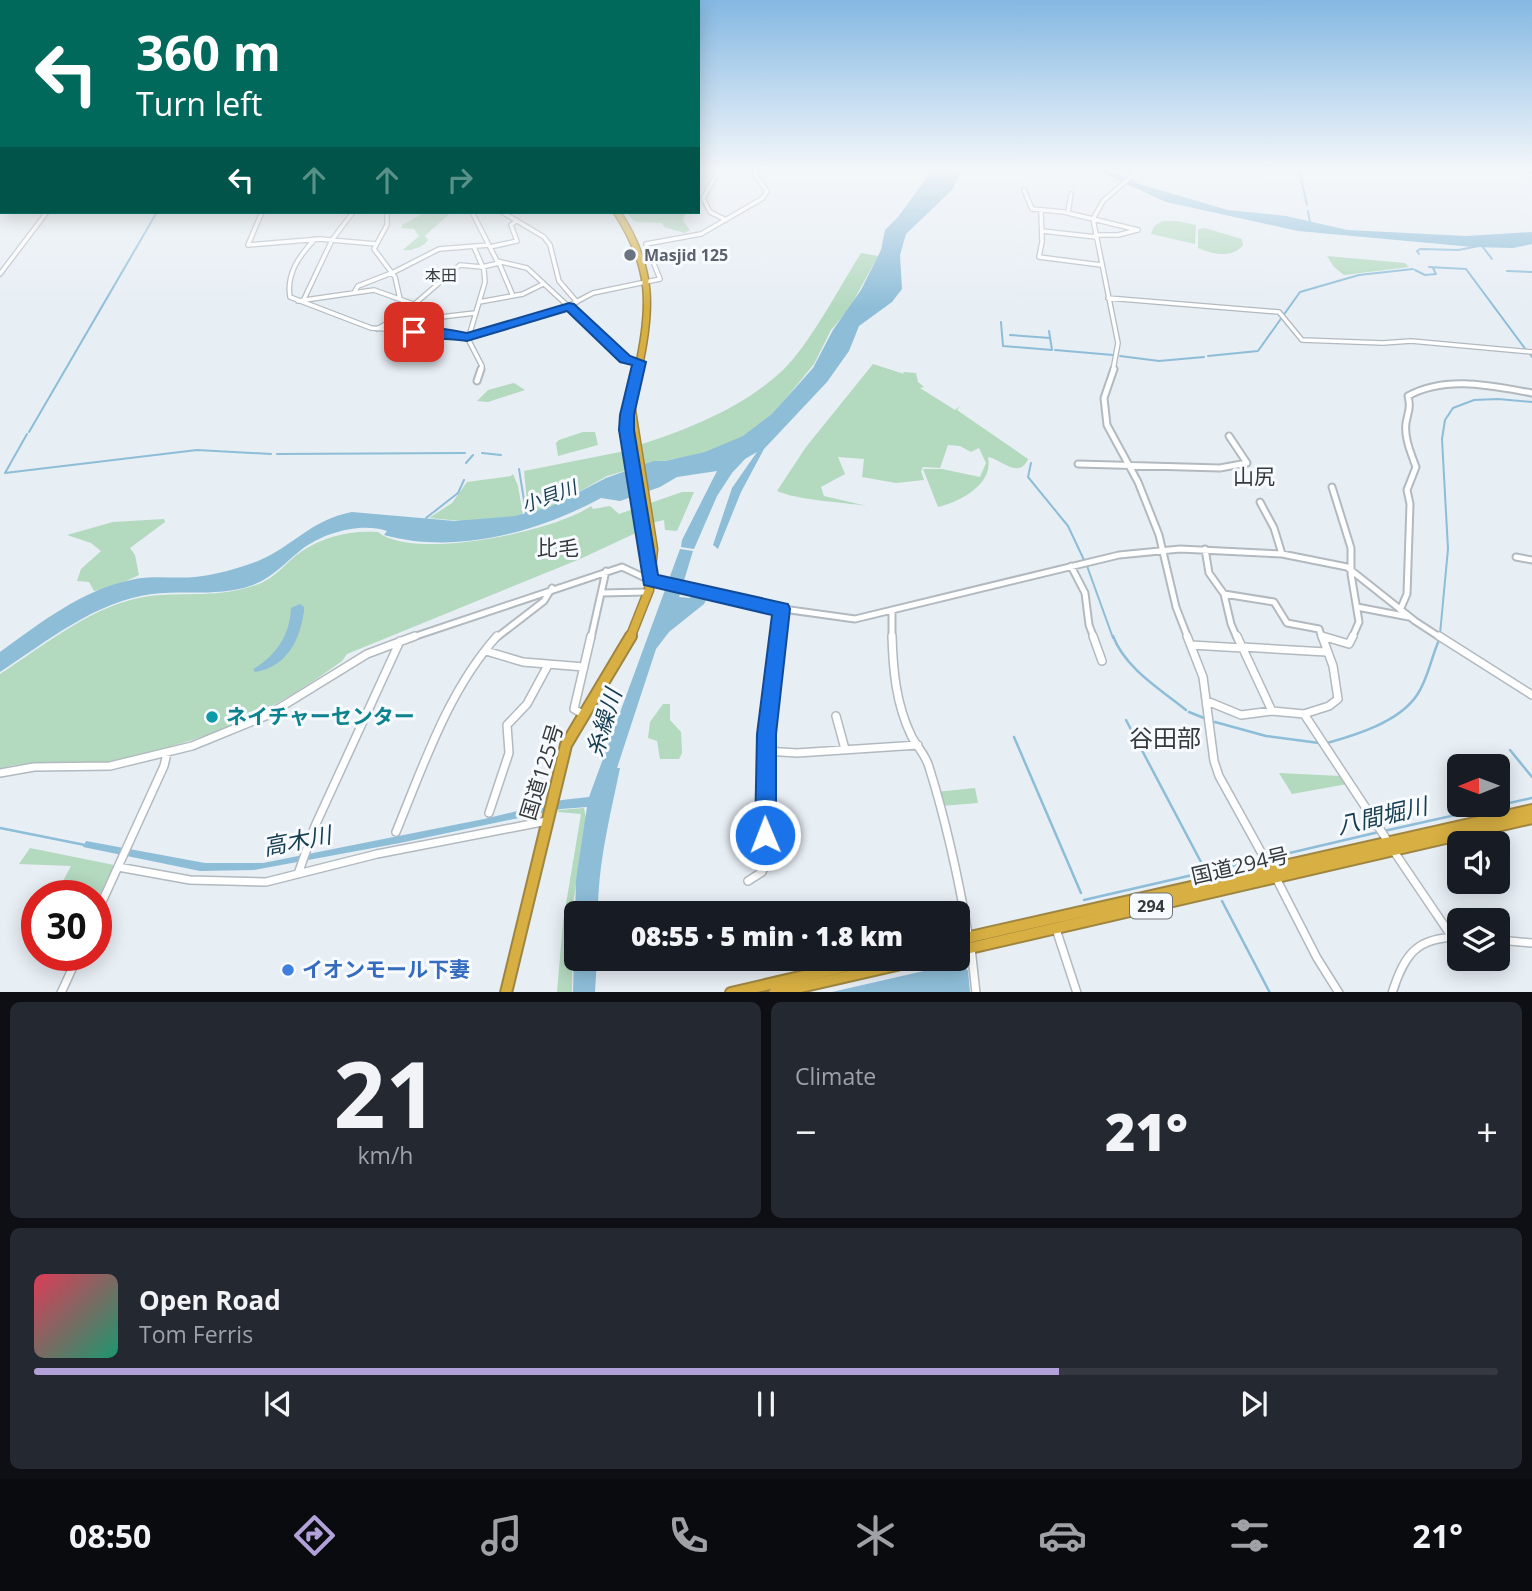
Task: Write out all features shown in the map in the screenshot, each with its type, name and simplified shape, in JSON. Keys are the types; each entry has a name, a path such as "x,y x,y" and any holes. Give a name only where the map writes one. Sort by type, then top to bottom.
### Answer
{"highway":[{"name":"国道125号","path":"506,992 566,745 582,713 630,636 654,581 632,444 626,423 649,313 648,282 639,248 619,215"},
{"name":"国道294号","path":"970,941 1055,928 1273,873 1387,840 1532,810"},
{"name":"国道294号","path":"1387,840 1532,818"},
{"name":"国道294号","path":"970,941 1273,873"},
{"path":"731,992 825,971"},
{"path":"774,992 869,971"},
{"path":"723,992 746,989"}],"street":[{"path":"0,274 45,215"},
{"path":"261,215 248,245 316,239 376,244"},
{"path":"304,299 332,240 351,215"},
{"path":"387,215 386,230 376,244 375,252 393,273 400,290 400,299"},
{"path":"476,215 513,296"},
{"path":"507,215 544,237 550,245 559,281 577,302"},
{"path":"718,215 726,220"},
{"path":"316,239 293,267 288,284 289,296 296,301 377,329 450,333 468,337 569,306 593,293 660,279 646,244 701,234 734,215"},
{"path":"1041,215 1039,257 1101,264"},
{"path":"1042,231 1095,236 1118,235 1138,230 1078,215"},
{"path":"1094,215 1095,236 1118,348 1104,398 1105,418 1110,434 1138,482 1164,550 1177,607 1203,677 1214,761 1219,776 1317,958 1339,992"},
{"path":"355,291 358,286 393,273 439,249 489,246 517,241 511,225 516,221"},
{"path":"474,247 484,281 468,337 482,366 477,381"},
{"path":"377,329 401,316 459,266 482,267 499,263 526,268 625,359 639,362"},
{"path":"480,302 513,296 544,285"},
{"path":"296,301 374,290 413,304 435,318 475,313"},
{"path":"1108,298 1285,315 1297,337 1302,340 1383,343 1410,341 1529,352"},
{"path":"1400,610 1407,594 1410,504 1407,490 1416,467 1407,440 1406,424 1411,408 1408,396 1424,388 1447,385 1532,393"},
{"path":"1078,464 1220,468 1247,463 1229,436"},
{"path":"1322,636 1350,643 1359,624 1351,570 1351,548 1332,487"},
{"path":"1260,502 1274,528 1282,554"},
{"path":"0,773 46,766 99,768 167,753 208,740 268,715 356,659 400,641 552,589 625,567 654,581 747,604 855,619 1119,555 1164,550 1282,554 1339,564 1351,570 1410,617 1532,695"},
{"path":"1205,550 1209,573 1224,594 1231,624 1272,711"},
{"path":"1516,557 1532,560"},
{"path":"1071,566 1085,593 1089,625 1102,661"},
{"path":"582,713 574,709 606,571"},
{"path":"396,832 438,729 465,679 503,631 544,601 552,589"},
{"path":"601,593 648,592"},
{"path":"1208,701 1241,715 1272,711 1304,714 1337,701 1334,671 1319,629 1287,623 1275,602 1224,594"},
{"path":"1357,607 1410,617"},
{"path":"748,881 762,872 765,865 765,751 782,609"},
{"path":"892,612 895,680 901,710 928,763 954,853 960,901"},
{"path":"299,870 315,826 400,641"},
{"path":"1191,645 1326,652"},
{"path":"486,651 507,660 547,667 584,667"},
{"path":"489,813 509,753 507,726 527,704 547,667"},
{"path":"1304,714 1387,840 1447,924"},
{"path":"835,716 845,749"},
{"path":"765,751 797,753 918,745"},
{"path":"112,880 167,753"},
{"path":"119,864 200,881 260,882 299,870 547,818"},
{"path":"1055,928 1077,992"},
{"path":"1392,992 1404,960 1411,950 1434,938 1447,937"},
{"path":"1510,941 1532,943"},
{"path":"970,962 976,992"},
{"path":"61,992 71,971"}],"green space":[{"path":"420,215 448,215 425,236 428,240 424,245 413,249 403,250 419,236 414,229 401,228 403,224"},
{"path":"629,215 685,215 683,220 690,230 684,233 664,227 662,223 635,222"},
{"path":"1162,221 1196,225 1195,244 1151,234 1154,226"},
{"path":"1205,228 1242,239 1243,245 1228,254 1198,248 1198,229"},
{"path":"861,253 878,256 849,309 831,330 814,364 773,414 750,434 716,451 643,465 639,445 677,432 733,406 783,370 814,330"},
{"path":"1327,256 1405,263 1409,267 1344,275 1334,267"},
{"path":"873,364 904,374 903,372 916,373 918,382 924,387 920,388 955,410 960,406 957,410 1028,459 1020,468 1015,468 988,457 986,476 981,483 965,496 938,507 923,469 942,469 980,477 986,463 979,448 971,452 960,446 948,445 940,468 923,467 921,471 924,480 896,483 862,477 864,459 838,457 845,474 821,487 824,496 867,506 807,499 777,491 806,447"},
{"path":"514,383 525,390 488,402 477,401 488,390"},
{"path":"583,432 595,432 598,445 558,456 556,443 559,440"},
{"path":"625,451 628,470 607,476 550,508 528,512 524,471"},
{"path":"513,474 523,515 473,522 429,518 452,503 467,482"},
{"path":"682,492 694,492 677,531 665,530 664,520 647,524 638,532 580,559 347,654 342,661 297,691 230,726 181,744 117,761 42,763 0,769 0,674 71,627 110,607 150,596 216,593 256,585 269,579 296,555 311,546 348,533 378,532 395,540 420,544 483,540 547,525 591,506 593,509 610,506 619,514"},
{"path":"164,519 165,522 130,548 135,555 139,575 109,589 94,591 89,582 77,581 81,569 101,551 91,543 67,535 113,522"},
{"path":"663,704 670,704 670,720 681,732 682,753 679,759 660,759 657,741 648,738 650,722"},
{"path":"1279,773 1340,776 1347,784 1292,794"},
{"path":"975,788 978,803 941,806 936,792"},
{"path":"584,808 586,820 573,901 566,901 581,814 558,812"},
{"path":"30,848 114,865 107,880 64,880 71,866 19,864"},
{"path":"564,916 564,971 572,971 572,992 557,992"}],"water":[{"path":"926,215 906,234 900,255 902,289 892,302 859,326 849,351 827,382 764,449 741,492 718,549 713,545 732,488 757,452 745,459 732,473 717,496 694,549 681,547 682,540 717,471 677,477 660,487 620,501 601,498 551,521 496,537 468,541 411,541 384,535 387,531 365,528 331,534 301,550 260,582 241,589 152,594 111,605 72,624 0,672 0,652 62,609 95,591 113,585 147,578 203,576 235,569 271,555 325,521 352,512 455,521 515,516 550,507 606,478 654,461 705,452 743,436 772,414 813,368 833,330 861,290 881,250 885,230 898,217"},
{"path":"1227,215 1286,216 1348,230 1466,236 1532,232 1532,244 1513,248 1473,247 1298,231"},
{"path":"680,549 693,551 679,597 690,598 697,585 712,588 704,604 669,632 656,649 617,768 620,768 602,858 599,901 575,901 587,807 561,809 254,870 200,871 83,847 86,841 205,863 263,863 484,819 562,800 589,797"},
{"path":"300,604 304,607 302,622 290,650 276,664 255,672 253,669 268,658 280,644 288,627 291,608"},
{"path":"574,971 596,971 595,992 573,992"},
{"path":"924,971 968,971 970,992 832,992"}],"waterway":[{"path":"29,432 155,215"},
{"path":"1309,215 1310,223"},
{"path":"1419,254 1417,251 1420,249 1458,250 1479,246"},
{"path":"1482,246 1492,259"},
{"path":"1429,267 1466,269 1526,350"},
{"path":"1415,270 1425,275 1436,274 1433,268"},
{"path":"1208,356 1258,351 1300,292 1359,275 1413,269"},
{"path":"1507,271 1532,272"},
{"path":"1001,322 1003,346 1052,350 1049,331"},
{"path":"1010,335 1050,338"},
{"path":"1055,350 1113,355"},
{"path":"1120,356 1159,361 1204,357"},
{"path":"1440,634 1448,549 1442,439 1445,420 1453,408 1474,400 1532,402"},
{"path":"27,434 5,473 197,450 271,454"},
{"path":"277,454 465,453"},
{"path":"482,453 501,455"},
{"path":"466,463 473,455"},
{"path":"1031,463 1028,477 1068,526 1084,560"},
{"name":"小貝川","path":"519,469 526,513"},
{"path":"426,518 458,493 464,480"},
{"path":"1087,566 1113,638"},
{"path":"1113,636 1135,668 1186,710"},
{"path":"1327,743 1376,726 1409,704 1424,682 1439,640"},
{"path":"1189,712 1204,718"},
{"path":"1126,720 1202,864"},
{"path":"1215,722 1266,736 1319,743"},
{"path":"1014,737 1081,893"},
{"path":"1510,750 1532,777"},
{"name":"八間堀川","path":"1384,831 1532,798"},
{"name":"高木川","path":"0,828 85,845"},
{"name":"八間堀川","path":"1281,855 1379,832"},
{"name":"八間堀川","path":"1084,900 1249,862"},
{"path":"1222,901 1269,992"},
{"path":"1510,944 1520,945"},
{"path":"1396,992 1399,985"}],"place":[{"name":"Masjid 125","path":"630,255"},
{"name":"ネイチャーセンター","path":"212,717"},
{"name":"イオンモール下妻","path":"288,970"}],"district":[{"name":"本田","path":"441,275"},
{"name":"山尻","path":"1254,477"},
{"name":"比毛","path":"558,548"},
{"name":"谷田部","path":"1165,739"}],"route":[{"path":"414,332 450,333 467,337 569,306 625,359 639,362 627,415 627,430 646,540 650,580 747,604 782,609 766,734 765,835"}],"water label":[{"name":"糸繰川","path":"604,723"}]}
